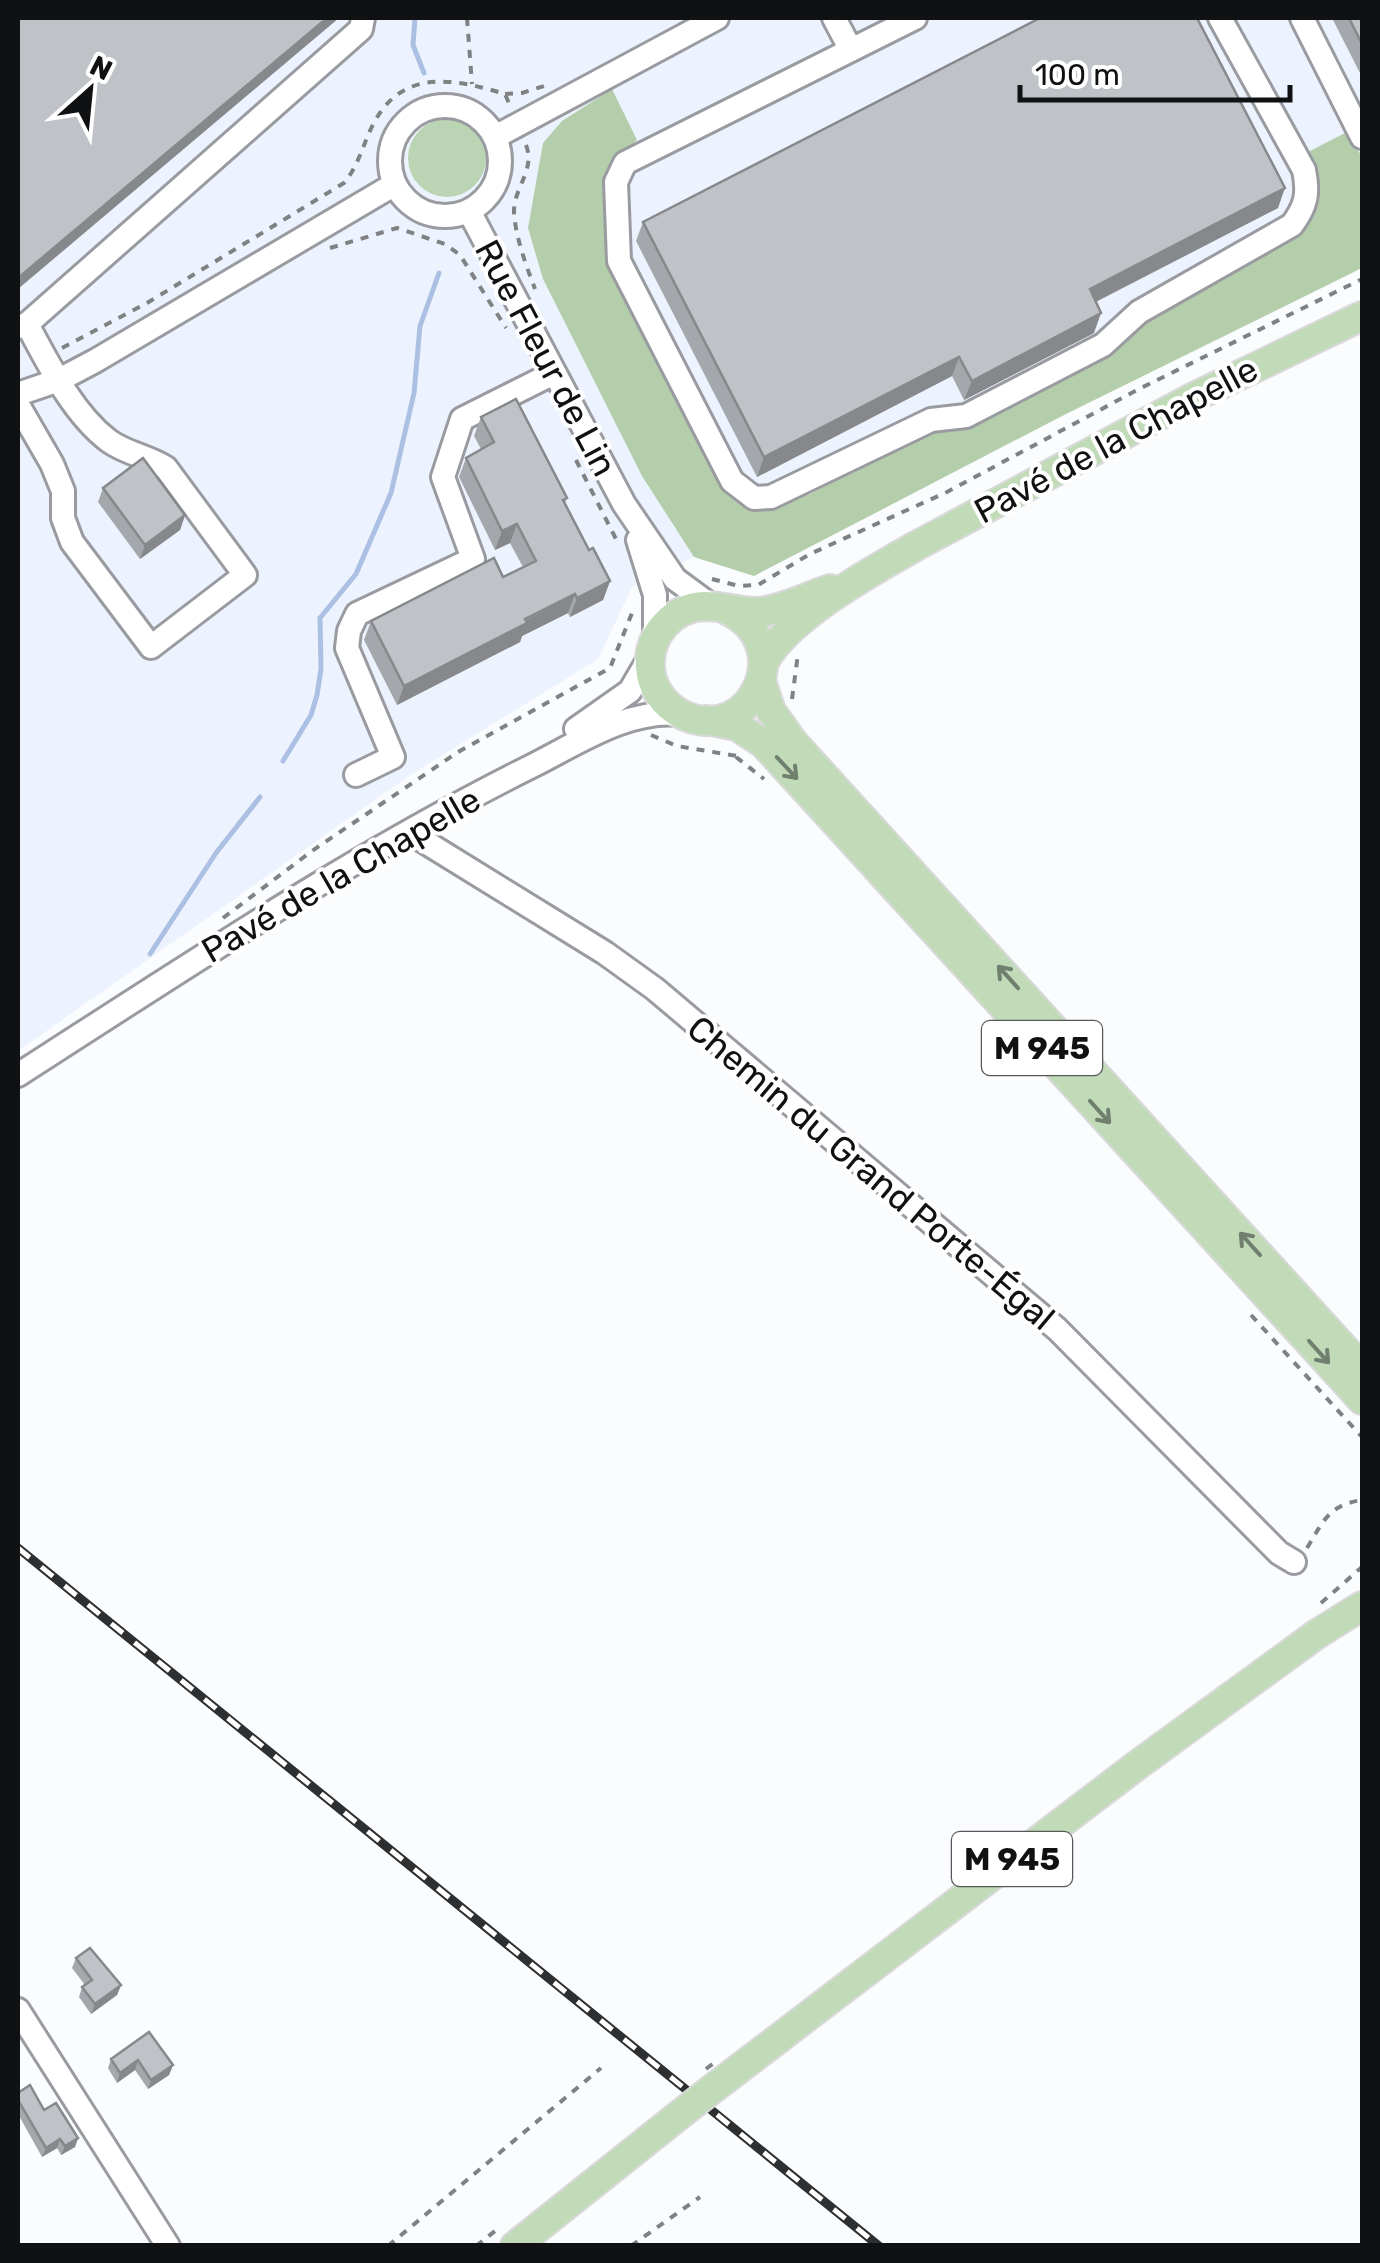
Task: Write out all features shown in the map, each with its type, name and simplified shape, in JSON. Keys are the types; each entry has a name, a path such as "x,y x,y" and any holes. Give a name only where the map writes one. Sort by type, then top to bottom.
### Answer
{"main road":[{"name":"Pavé de la Chapelle","path":"652,649 664,625 678,614 696,608 768,610 873,570 1175,407 1362,316"},
{"name":"Pavé de la Chapelle","path":"693,717 737,712 752,698 762,671 790,630 873,570"},
{"path":"720,608 742,618 753,630 762,671"},
{"path":"652,649 656,690 664,701 693,717"},
{"name":"M 945","path":"762,671 771,712 793,742 1362,1368"},
{"name":"M 945","path":"693,717 737,726 764,744 1362,1400"},
{"name":"M 945","path":"515,2246 1314,1623 1362,1595"},
{"name":"M 945","path":"1314,1623 1362,1606"}],"street":[{"path":"18,406 63,491 63,518 72,542 151,647 245,575 166,468 151,458 112,444 94,428 22,325 361,29 363,18"},
{"path":"496,137 716,18"},
{"path":"834,18 851,50"},
{"path":"915,18 877,26 851,50 625,163 616,182 620,262 732,480 754,498 771,497 931,420 966,416 1103,345 1139,312 1292,225 1305,208 1308,188 1304,170 1220,18"},
{"path":"1302,18 1362,137"},
{"path":"450,105 468,110 484,121 496,137 500,171 494,187 469,211 452,216 418,209 404,199 395,184 390,166 391,146 399,129 413,115 430,107 450,105"},
{"path":"18,394 60,380 395,184"},
{"name":"Rue Fleur de Lin","path":"469,211 624,504 675,579 720,608"},
{"path":"356,774 393,756 347,648 357,614 473,558 443,477 462,419 554,373"},
{"name":"Rue Fleur de Lin","path":"624,504 655,595 652,649"},
{"path":"472,796 618,702 638,682 652,649"},
{"name":"Pavé de la Chapelle","path":"18,1075 222,943 472,796 611,726 656,713 693,717"},
{"name":"Chemin du Grand Porte-Égal","path":"409,832 605,953 655,990 1057,1330 1279,1553 1294,1562"},
{"path":"18,2010 168,2246"}],"path":[{"path":"466,18 472,84"},
{"path":"45,356 146,303 344,183 357,168 376,119 393,96 414,84 472,84 505,94 529,154 529,167 514,209 518,240 534,288"},
{"path":"326,249 397,228 445,244 460,255 514,342"},
{"path":"758,586 810,554 947,492 1139,389 1362,279"},
{"path":"575,458 620,546"},
{"path":"221,920 312,851 458,752 610,668"},
{"path":"1294,1562 1340,1503 1362,1500"},
{"path":"1314,1623 1362,1567"},
{"path":"388,2246 601,2068"},
{"path":"631,2246 700,2197"}],"shaded area":[{"path":"18,18 1362,18 1362,260 754,576 694,557 632,587 598,659 412,774 18,1051"}],"green space":[{"path":"612,89 637,140 615,160 613,275 708,461 736,498 770,506 810,494 1300,229 1319,197 1310,151 1345,133 1362,156 1362,268 1062,416 754,576 694,557 642,476 543,279 528,228 543,143 562,121"},
{"path":"447,119 462,122 474,131 483,143 483,173 474,185 462,194 447,197 432,194 420,185 411,173 408,158 411,143 420,131 432,122"}],"building":[{"path":"18,18 327,18 18,278"},
{"path":"1040,18 1197,18 1285,188 1090,289 1101,313 972,381 959,357 764,457 643,222"},
{"path":"1349,18 1362,18 1362,44"},
{"path":"516,399 567,498 563,500 610,581 525,619 527,623 404,686 371,621 494,558 503,577 536,561 517,524 502,531 466,458 494,442 481,417"},
{"path":"143,458 185,515 145,545 103,488"},
{"path":"90,1948 121,1985 95,2004 82,1987 92,1980 76,1958"},
{"path":"149,2032 173,2065 151,2080 138,2060 120,2073 111,2059"},
{"path":"30,2085 44,2110 56,2103 78,2138 65,2146 60,2139 46,2148 18,2100 18,2093"}],"waterway":[{"path":"415,18 413,45 424,73"},
{"path":"283,761 311,715 317,695 320,618 356,574 391,493 414,393 420,326 439,273"},
{"path":"150,954 216,853 260,797"}],"railway":[{"path":"18,1548 879,2246"}]}
